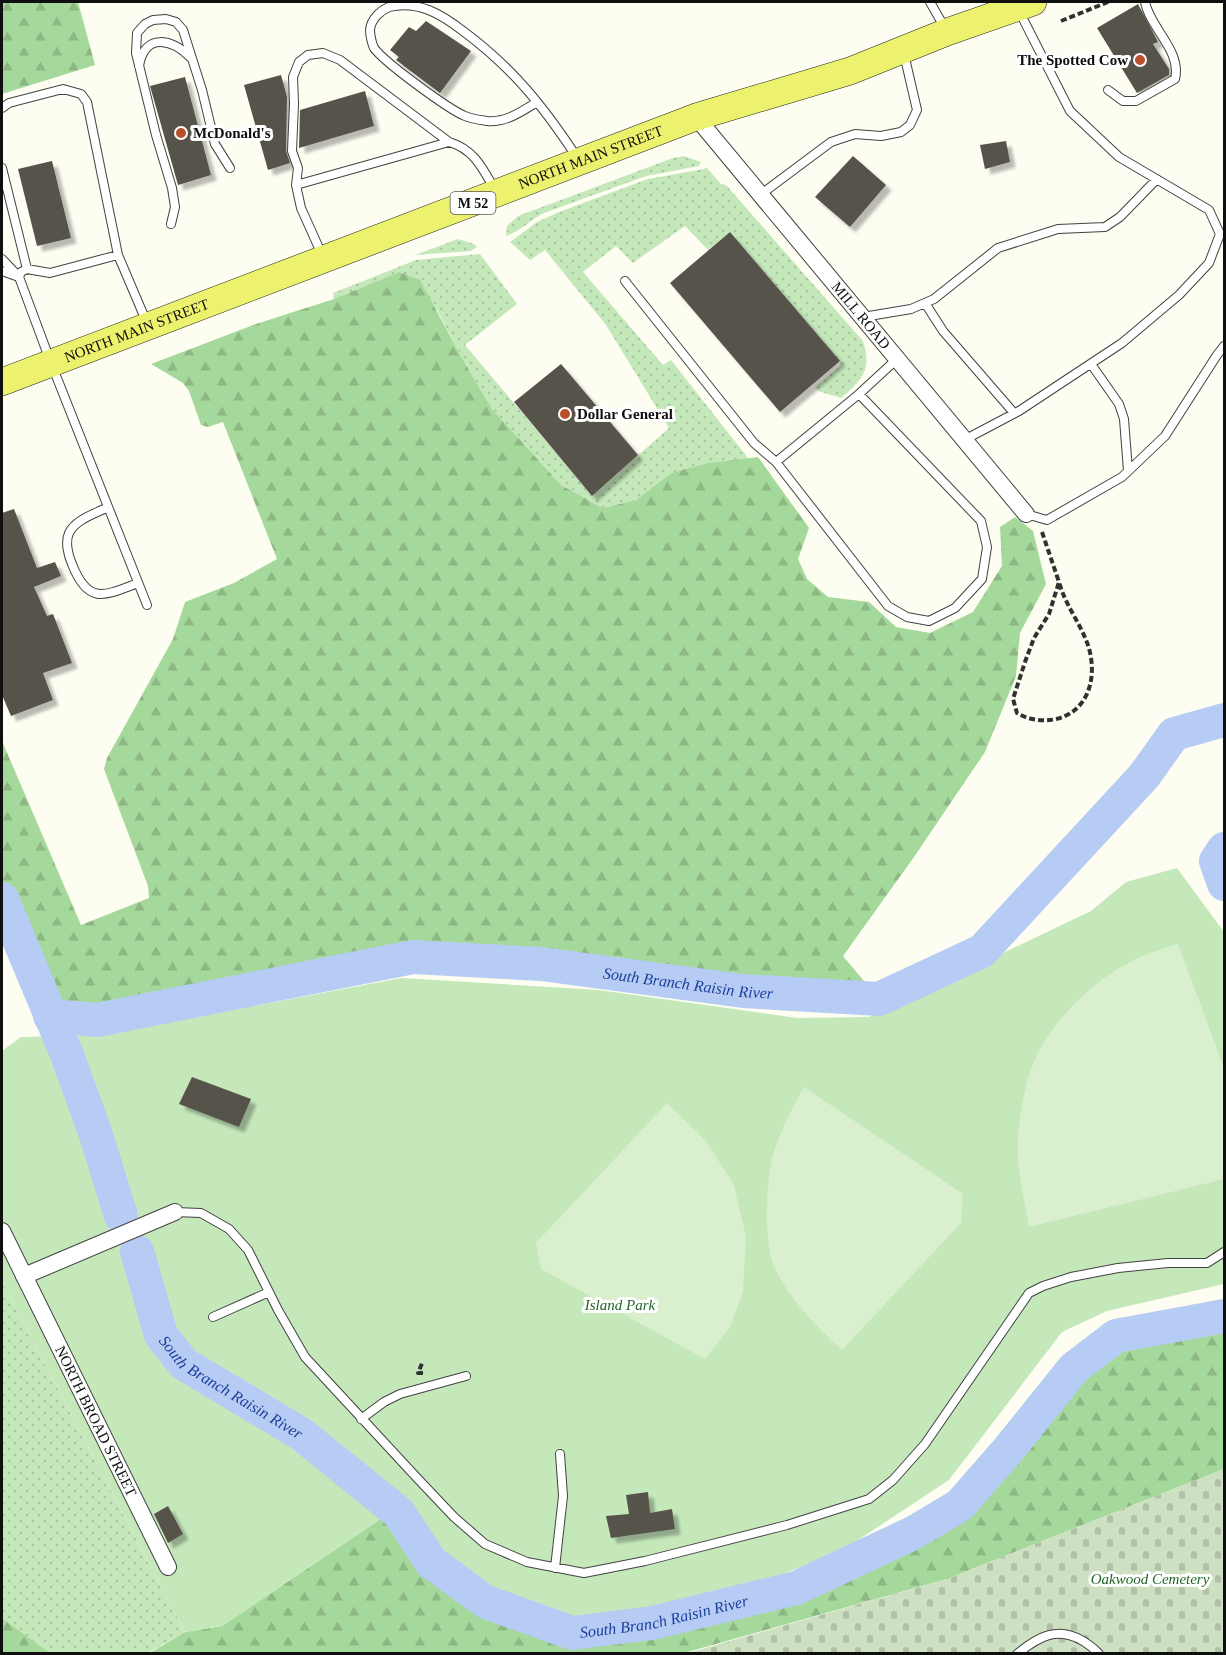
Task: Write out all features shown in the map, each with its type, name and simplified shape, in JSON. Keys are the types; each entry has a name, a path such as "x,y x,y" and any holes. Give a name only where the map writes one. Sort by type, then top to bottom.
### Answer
{"main road":[{"name":"NORTH MAIN STREET","path":"2,382 696,117 850,71 1025,4"}],"street":[{"name":"MILL ROAD","path":"696,117 964,440 1034,516"},
{"path":"24,1276 175,1212"},
{"name":"NORTH BROAD STREET","path":"2,1231 168,1567"}],"lane":[{"path":"930,2 947,32"},
{"path":"1108,90 1123,101 1136,101 1175,80 1177,71 1172,56 1166,41 1147,11 1145,2"},
{"path":"537,102 510,118 490,122 466,117 447,106 384,58 373,46 370,32 373,21 382,10 399,3 416,4 436,10 493,53 537,102 580,161"},
{"path":"964,440 1014,413 1122,344 1179,295 1209,263 1220,234 1209,210 1119,157 1070,111 1025,4"},
{"path":"171,224 175,207 172,188 136,53 137,33 145,24 153,20 166,19 176,22 183,30 215,144 230,168"},
{"path":"139,68 145,50 152,43 164,42 176,46 193,61"},
{"path":"760,195 831,142 855,134 881,136 901,132 910,125 917,110 903,49"},
{"path":"324,259 301,208 296,185 298,168 292,151 293,77 299,62 308,55 323,53 340,60 449,142 460,145 470,152 496,193"},
{"path":"2,108 9,103 63,89 81,94 87,102 118,255 148,326"},
{"path":"296,185 449,142"},
{"path":"2,168 27,268"},
{"path":"862,317 911,309 934,299 998,248 1059,229 1105,227 1120,217 1156,180"},
{"path":"19,277 21,272 27,268 50,273 118,255"},
{"path":"2,259 19,277 147,605"},
{"path":"2,271 19,277"},
{"path":"625,282 754,443 776,462 888,606 907,617 929,621 955,608 982,579 987,547 981,521 859,394"},
{"path":"925,303 943,331 1014,413"},
{"path":"1034,516 1047,520 1122,477 1165,436 1216,354 1224,346"},
{"path":"776,462 859,394 897,359"},
{"path":"1091,363 1119,404 1124,419 1128,471"},
{"path":"108,507 80,521 69,533 68,554 78,580 89,592 108,594 138,583"},
{"path":"175,1212 201,1213 229,1228 248,1250 305,1356 454,1517 485,1544 527,1562 584,1573 645,1561 787,1525 869,1499 893,1480 925,1444 1029,1293 1071,1277 1118,1268 1168,1263 1207,1263 1224,1252"},
{"path":"213,1317 269,1292"},
{"path":"361,1419 399,1394 465,1376"},
{"path":"555,1568 563,1496 560,1454"},
{"path":"1017,1653 1029,1644 1058,1632 1074,1635 1099,1653"}],"path":[{"path":"1061,21 1108,2"},
{"path":"1034,516 1050,551 1059,582 1063,598 1087,642 1092,663 1092,684 1084,700 1065,717 1049,721 1027,719 1017,713 1013,699 1034,638 1049,614 1059,582"}],"green space":[{"path":"2,2 78,2 95,65 2,94"},
{"path":"684,156 701,162 699,166 646,176 544,213 506,236 507,226 518,216 673,158"},
{"path":"706,167 721,184 726,185 863,341 866,351 866,367 860,379 841,398 818,391 815,387 840,366 840,361 731,233 708,250 685,226 633,263 616,246 583,272 663,365 671,360 748,458 707,463 671,473 636,500 603,508 561,485 492,409 437,310 399,272 334,299 333,293 416,260 480,254 517,304 465,345 592,496 669,428 606,325 545,250 530,260 510,242 537,222 559,212 648,179"},
{"path":"458,239 477,247 471,251 415,255"},
{"path":"399,272 420,280 492,409 561,485 603,508 636,500 671,473 707,463 758,457 809,528 798,559 807,579 828,597 869,602 896,627 930,633 973,612 1002,566 1000,527 1015,517 1033,531 1046,584 1020,633 1016,676 985,752 843,956 879,999 743,991 541,964 413,957 97,1020 50,1016 2,899 2,741 81,925 149,898 148,886 104,769 107,758 173,639 185,602 234,583 277,559 223,422 208,427 201,425 189,391 183,383 151,364 256,324 334,299"},
{"path":"1224,849 1224,884 1216,861"},
{"name":"Island Park","path":"1177,868 1224,932 1224,1284 1107,1311 1062,1332 949,1480 846,1548 732,1595 642,1619 573,1627 528,1614 382,1518 222,1626 185,1632 2,1282 2,1051 21,1037 101,1035 401,978 599,990 797,1018 869,1017 1091,911 1126,882"},
{"path":"1178,944 1224,1068 1224,1179 1029,1227 1020,1175 1018,1144 1024,1096 1039,1051 1065,1014 1099,982 1138,958"},
{"path":"804,1087 963,1194 961,1223 842,1350 796,1302 781,1281 771,1258 767,1229 767,1196 773,1155"},
{"path":"667,1103 706,1141 734,1185 746,1237 743,1292 730,1327 705,1359 541,1269 536,1243"},
{"path":"2,1282 185,1632 148,1653 50,1653 2,1618"},
{"path":"1224,1319 1224,1469 947,1579 684,1653 148,1654 185,1632 222,1626 382,1518 399,1513 431,1562 486,1602 572,1633 652,1623 796,1588 913,1533 960,1505 1074,1368 1116,1336"},
{"name":"Oakwood Cemetery","path":"1224,1469 1224,1653 684,1654 947,1579"},
{"path":"2,1618 50,1653 2,1653"}],"building":[{"name":"The Spotted Cow","path":"1138,4 1158,42 1153,44 1169,69 1169,75 1137,93 1097,28"},
{"path":"426,21 471,51 440,93 396,60 399,57 390,50 409,27 416,31"},
{"path":"281,75 287,97 286,151 290,163 268,170 244,85"},
{"name":"McDonald's","path":"185,77 211,175 178,185 150,86"},
{"path":"365,91 374,126 299,148 300,110"},
{"path":"1006,141 1010,162 985,169 980,145"},
{"path":"853,156 886,185 850,227 815,197"},
{"path":"52,161 71,238 37,246 18,169"},
{"path":"730,232 840,361 780,412 670,283"},
{"path":"561,364 638,455 592,496 514,402"},
{"path":"14,509 37,568 55,562 61,576 34,587 47,616 53,614 72,663 43,673 53,700 11,716 2,695 2,513"},
{"path":"192,1077 251,1099 239,1127 179,1104"},
{"path":"648,1492 650,1513 672,1509 675,1529 611,1538 606,1516 629,1514 626,1495"},
{"path":"168,1506 183,1534 168,1543 154,1514"}],"waterway":[{"name":"South Branch Raisin River","path":"50,1016 97,1020 413,957 541,964 743,991 879,999 982,951 1144,776 1174,734 1224,720"},
{"name":"South Branch Raisin River","path":"1224,849 1216,861 1224,884"},
{"name":"South Branch Raisin River","path":"2,899 66,1052 96,1135 121,1216"},
{"name":"South Branch Raisin River","path":"137,1251 161,1335 184,1364 301,1434 399,1513 431,1562 486,1602 572,1633 652,1623 796,1588 913,1533 960,1505 1074,1368 1116,1336 1224,1316"}],"place":[{"name":"The Spotted Cow","path":"1140,60"},
{"name":"McDonald's","path":"181,133"},
{"name":"Dollar General","path":"565,414"}]}
